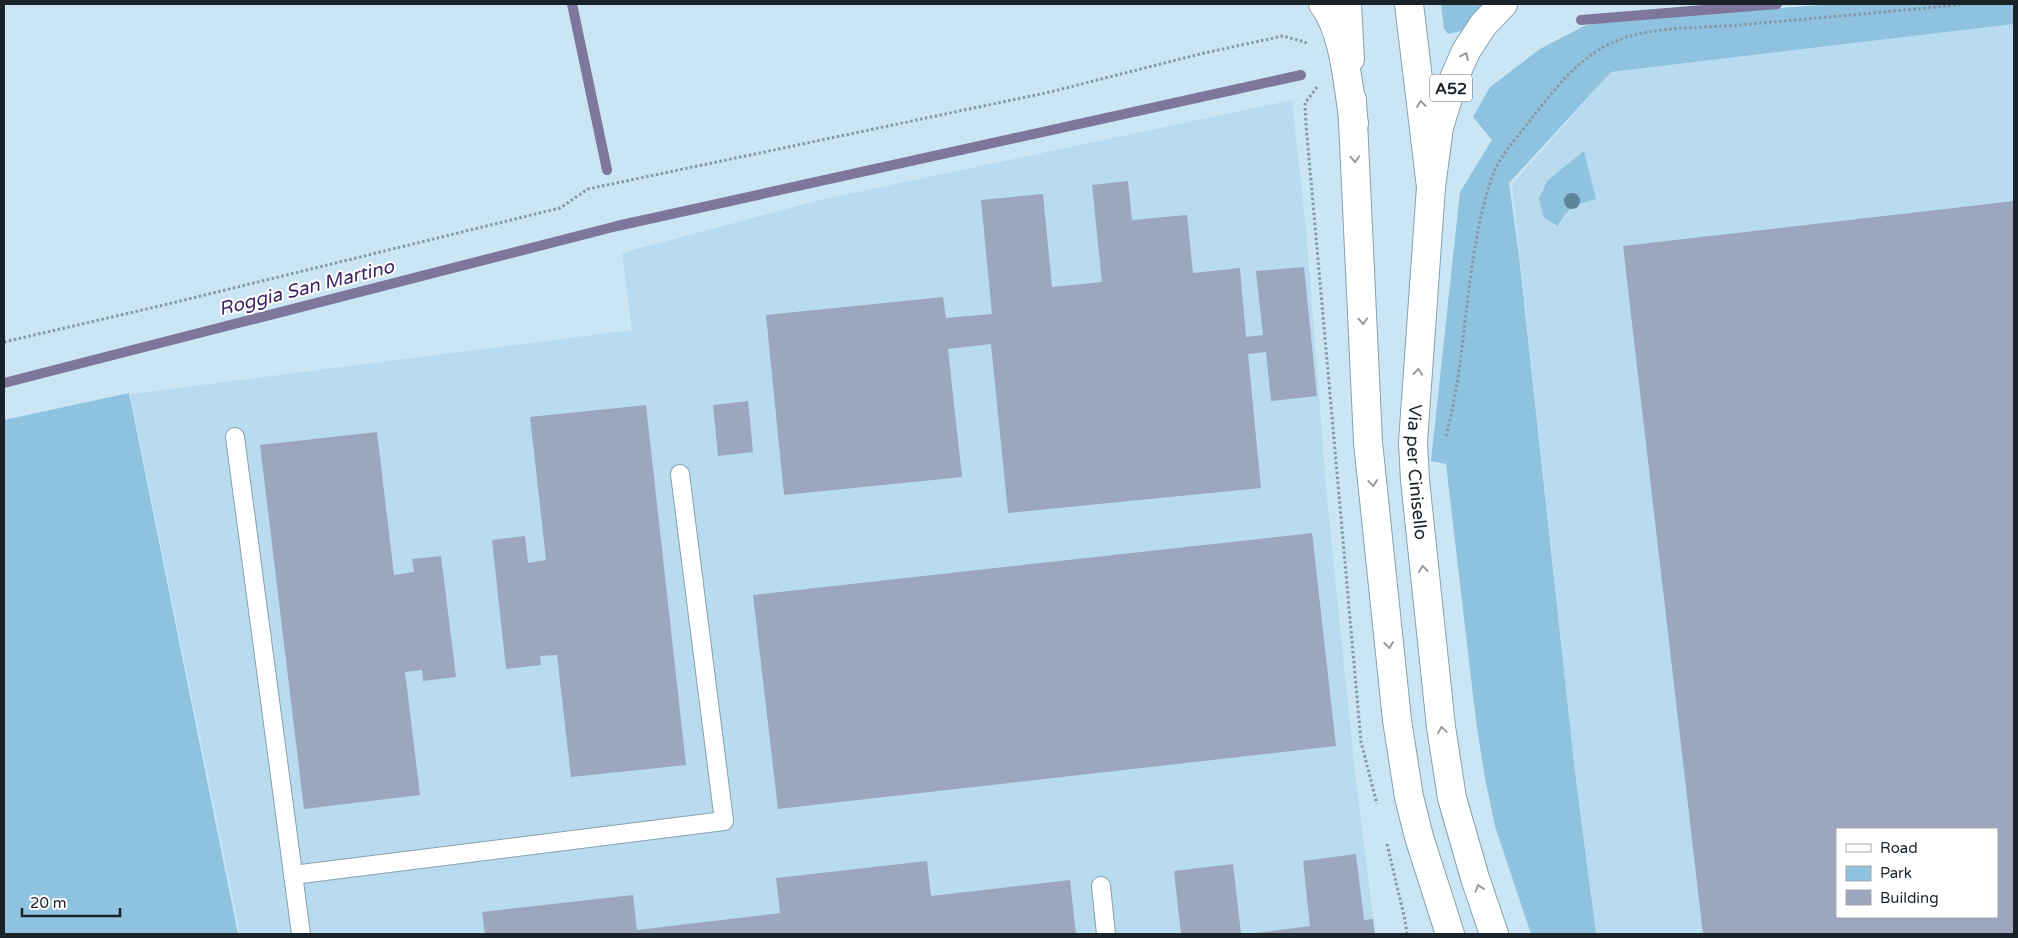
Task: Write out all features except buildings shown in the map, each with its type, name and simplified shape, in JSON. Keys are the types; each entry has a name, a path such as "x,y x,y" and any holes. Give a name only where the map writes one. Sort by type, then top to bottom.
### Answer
{"main road":[{"path":"1339,4 1333,24 1340,44 1354,123 1368,442 1396,720 1412,813 1450,934"},
{"name":"Via per Cinisello","path":"1410,4 1431,187 1413,442 1415,480 1441,726 1452,798 1475,878 1494,934"},
{"name":"A52","path":"1431,187 1438,127 1455,76 1466,52 1483,24 1503,4"}],"lane":[{"path":"235,437 301,934"},
{"path":"293,875 724,821 680,474"},
{"path":"1101,886 1106,934"}],"path":[{"path":"1444,444 1454,408 1466,299 1482,212 1490,180 1503,156 1556,89 1578,66 1596,51 1617,40 1653,32 1871,14 1964,4"},
{"path":"4,342 164,305 560,208 588,190 1050,92 1200,54 1283,36 1305,42 1312,49"}],"shaded area":[{"path":"2014,24 2014,934 1596,934 1575,772 1512,184 1611,72"},
{"path":"1292,100 1306,227 1326,486 1354,763 1375,934 240,934 130,394 632,330 622,253 820,200"}],"green space":[{"path":"1441,4 1486,4 1473,15 1461,31 1448,34 1444,29"},
{"path":"1834,4 2014,4 2014,24 1611,72 1509,183 1519,256 1575,772 1596,934 1531,934 1495,826 1485,778 1476,721 1446,464 1431,461 1460,192 1492,140 1473,117 1490,87 1540,49 1584,26 1600,22"},
{"path":"1584,151 1596,199 1573,207 1565,214 1558,226 1544,218 1539,198 1548,180"},
{"path":"129,393 238,934 4,934 4,420"}],"waterway":[{"path":"572,4 607,170"},
{"path":"1581,20 1777,4"},
{"name":"Roggia San Martino","path":"4,383 617,226 1301,75"}]}
